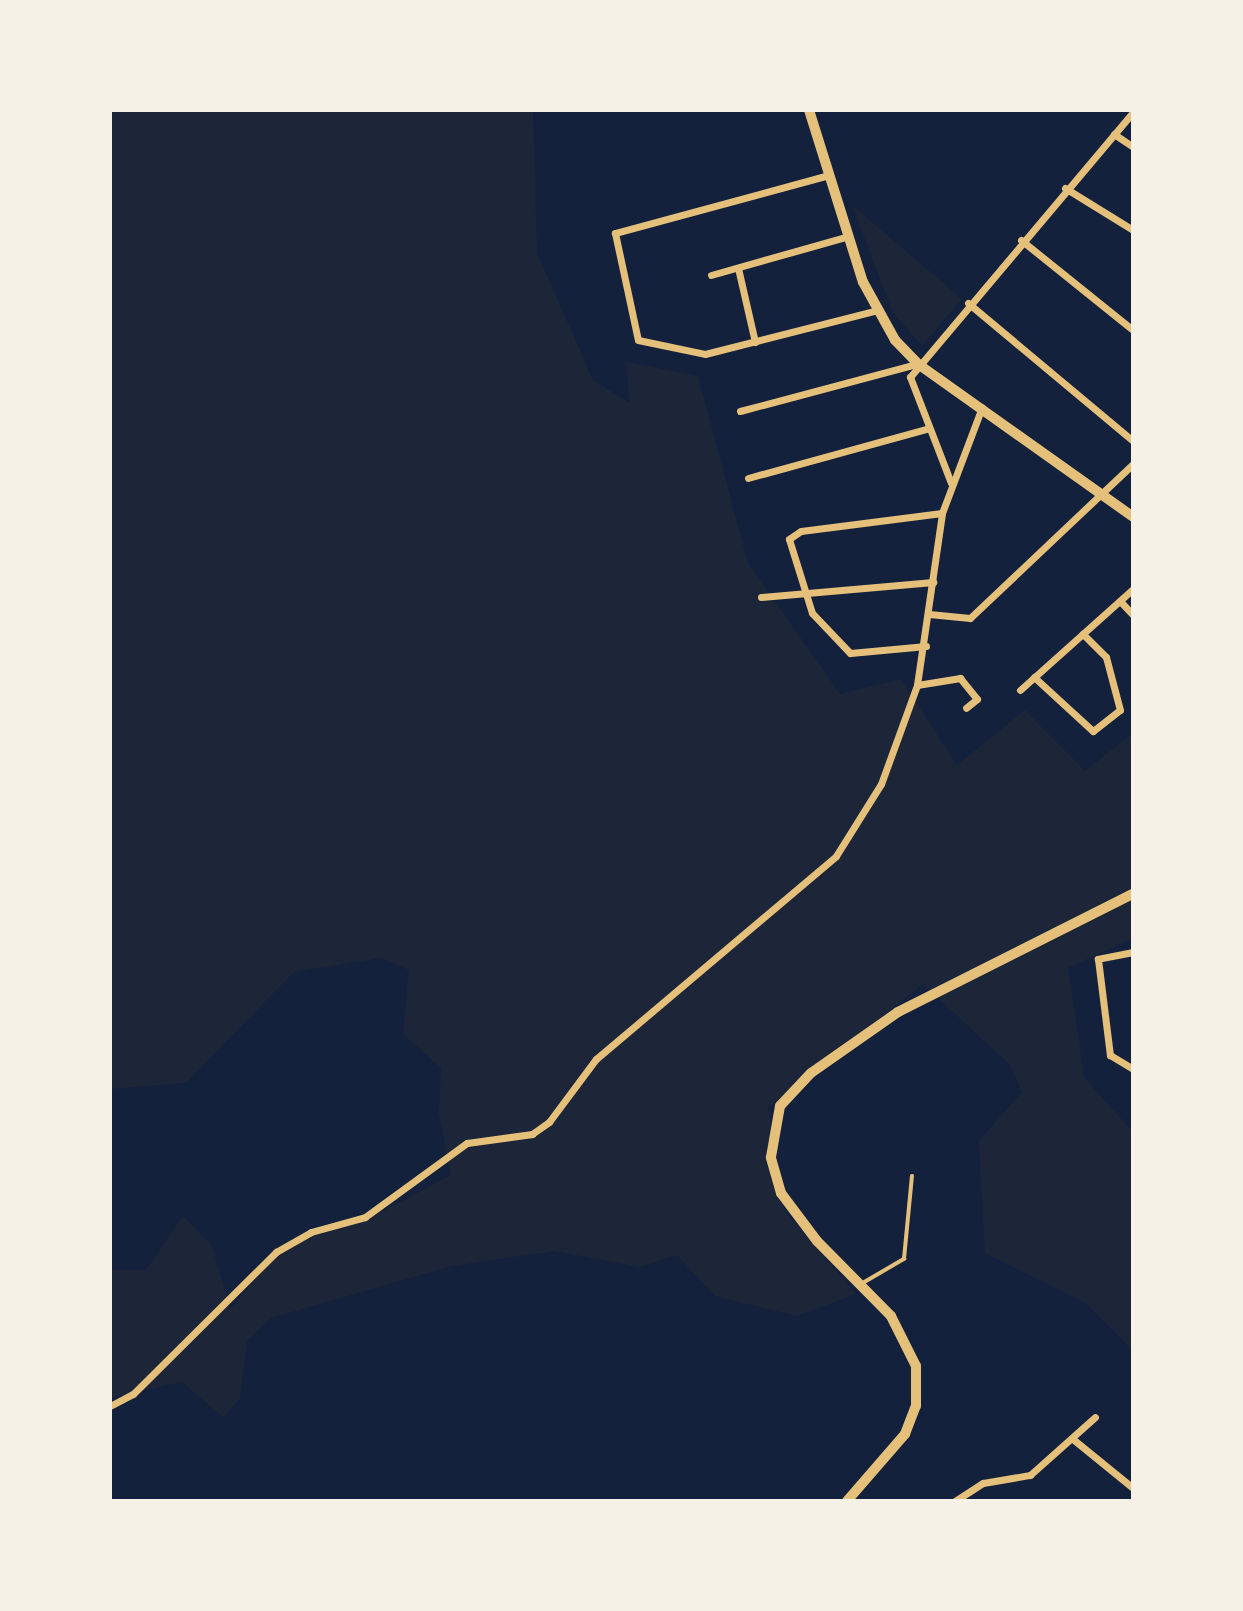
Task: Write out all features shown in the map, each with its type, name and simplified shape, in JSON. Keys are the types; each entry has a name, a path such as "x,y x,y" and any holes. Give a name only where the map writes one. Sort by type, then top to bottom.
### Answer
{"main road":[{"path":"809,110 849,236 877,310 918,364 982,406 1133,517"},
{"path":"847,1501 905,1434 918,1380 905,1335 781,1193 771,1157 779,1106 811,1073 898,1012 1133,894"}],"street":[{"path":"951,483 910,377 1021,240 1133,112"},
{"path":"1114,134 1133,147"},
{"path":"829,175 615,233 638,340 705,354 877,310"},
{"path":"1065,188 1133,230"},
{"path":"711,275 849,236"},
{"path":"1021,240 1133,330"},
{"path":"738,268 755,342"},
{"path":"968,303 1133,441"},
{"path":"740,411 918,364"},
{"path":"110,1406 133,1394 276,1252 311,1232 365,1217 467,1143 532,1134 549,1122 596,1059 836,856 881,784 917,685 926,646 942,513 982,406"},
{"path":"748,478 929,428"},
{"path":"929,614 970,618 1133,464"},
{"path":"926,646 850,653 812,613 789,539 801,531 942,513"},
{"path":"761,597 933,582"},
{"path":"1020,690 1133,589"},
{"path":"1120,601 1133,615"},
{"path":"1034,677 1093,732 1120,710 1106,657 1083,634"},
{"path":"917,685 960,678 976,699 966,708"},
{"path":"1133,952 1098,959 1110,1055 1133,1069"},
{"path":"955,1501 983,1483 1030,1475 1074,1440 1095,1418"},
{"path":"1074,1440 1133,1488"}],"lane":[{"path":"861,1284 904,1259 912,1176"}],"shaded area":[{"path":"110,110 533,110 537,253 593,380 630,403 626,362 698,376 748,563 840,694 901,679 957,765 1025,710 1085,771 1133,733 1133,938 1068,968 1084,1077 1133,1132 1133,1351 1086,1303 985,1253 979,1141 1022,1092 1010,1065 923,984 768,1108 784,1210 856,1294 797,1316 715,1296 677,1255 640,1267 554,1251 452,1266 271,1318 247,1341 240,1398 224,1418 182,1382 110,1398 110,1270 146,1270 183,1216 212,1246 230,1309 284,1245 385,1210 451,1175 439,1113 441,1068 403,1034 409,970 381,958 294,972 186,1083 110,1089"},
{"path":"852,205 962,299 922,346 893,313"}]}
